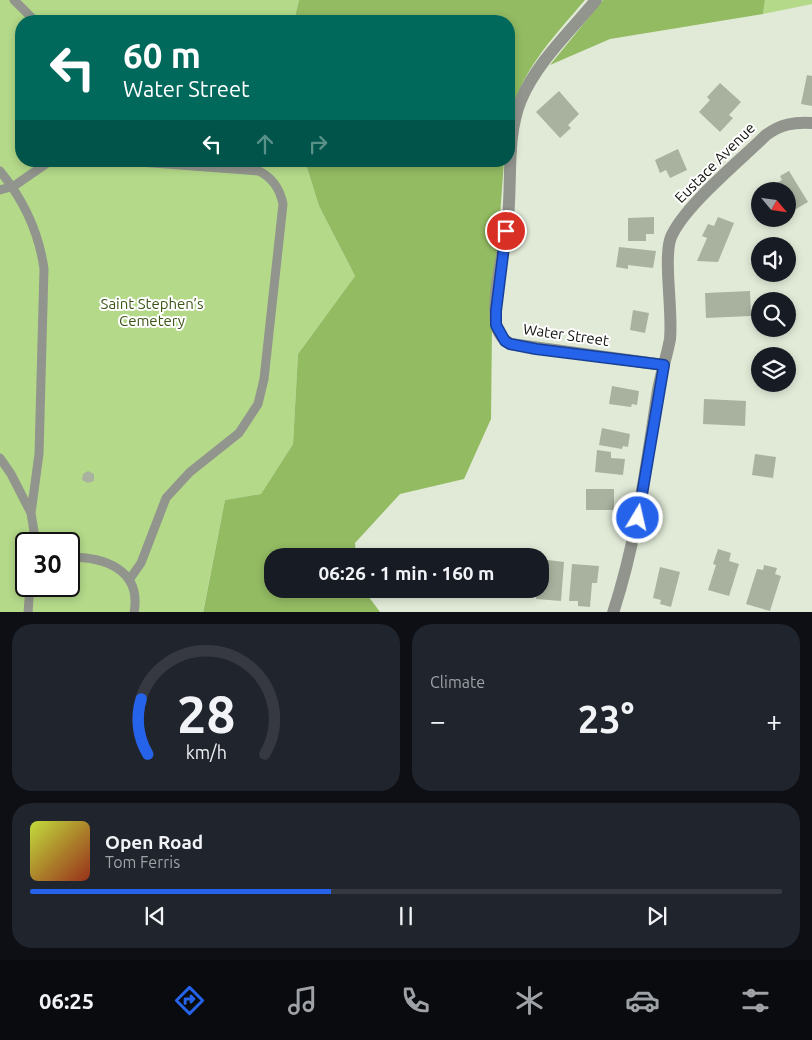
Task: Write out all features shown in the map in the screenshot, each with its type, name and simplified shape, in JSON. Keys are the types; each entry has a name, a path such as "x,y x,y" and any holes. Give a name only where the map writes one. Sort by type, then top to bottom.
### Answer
{"street":[{"name":"Water Street","path":"515,121 520,102 529,84 545,61 596,0"},
{"name":"Eustace Avenue","path":"613,612 630,556 638,518 670,340 672,311 670,239 680,222 775,128 794,122 812,123"},
{"name":"Water Street","path":"511,167 509,203 498,292 496,325 505,341 510,344 664,365"}],"lane":[{"path":"14,0 28,15"},
{"path":"0,190 14,186 41,167"},
{"path":"129,580 141,563 166,498 190,472 239,433 258,404 264,379 283,204 280,191 267,175 259,171 206,167"},
{"path":"0,171 14,186 41,245 44,269 39,454 31,513"},
{"path":"0,458 15,480 31,513 34,532"},
{"path":"80,557 91,557 104,561 129,580 136,594 134,612"},
{"path":"28,612 29,597"}],"green space":[{"name":"Saint Stephen’s Cemetery","path":"0,0 299,0 295,15 15,15 15,167 307,167 319,206 355,276 298,354 293,444 261,494 225,500 203,612 0,612"},
{"path":"299,0 585,0 538,58 519,90 515,102 515,15 295,15"},
{"path":"603,0 765,0 763,14 610,39 550,65"},
{"path":"765,0 812,0 812,4 763,14"},
{"path":"307,167 504,167 492,328 491,419 464,479 400,494 355,543 355,548 264,548 264,598 370,598 380,612 203,612 225,500 261,494 293,444 298,354 355,276 319,206"}],"building":[{"path":"807,75 812,76 812,106 801,104"},
{"path":"720,83 741,102 729,115 733,118 720,132 699,112 710,100 707,97"},
{"path":"559,91 579,114 568,125 571,128 560,138 536,112"},
{"path":"678,149 687,170 670,178 666,170 660,173 655,160"},
{"path":"789,171 796,182 779,182 782,180 780,176"},
{"path":"796,182 808,202 796,209"},
{"path":"654,217 654,234 646,234 646,241 628,241 628,218"},
{"path":"718,217 734,223 718,262 697,261 707,238 702,236 708,224 714,226"},
{"path":"619,247 656,251 653,268 628,265 628,269 616,267"},
{"path":"750,291 751,316 706,318 705,293"},
{"path":"633,310 649,313 645,333 630,330"},
{"path":"612,386 639,391 637,405 632,404 631,407 609,404"},
{"path":"704,399 746,401 745,426 703,424"},
{"path":"602,428 630,434 628,447 623,446 622,449 599,445"},
{"path":"597,450 611,452 611,458 625,459 623,475 595,472"},
{"path":"755,454 776,457 773,478 752,475"},
{"path":"88,471 94,474 94,481 88,483 82,480 83,474"},
{"path":"586,489 614,489 614,510 586,510"},
{"path":"718,549 731,553 729,561 739,564 729,596 708,590 716,565 713,564"},
{"path":"549,560 564,562 561,601 536,599 549,598"},
{"path":"572,564 599,566 597,583 592,583 590,607 578,606 578,601 569,601"},
{"path":"764,565 777,568 775,574 781,576 770,611 746,604 757,569 763,570"},
{"path":"660,567 680,572 671,607 660,604 661,600 653,598"}],"route":[{"path":"506,231 496,311 496,325 505,341 510,344 536,349 664,365 658,388 638,518"}]}
